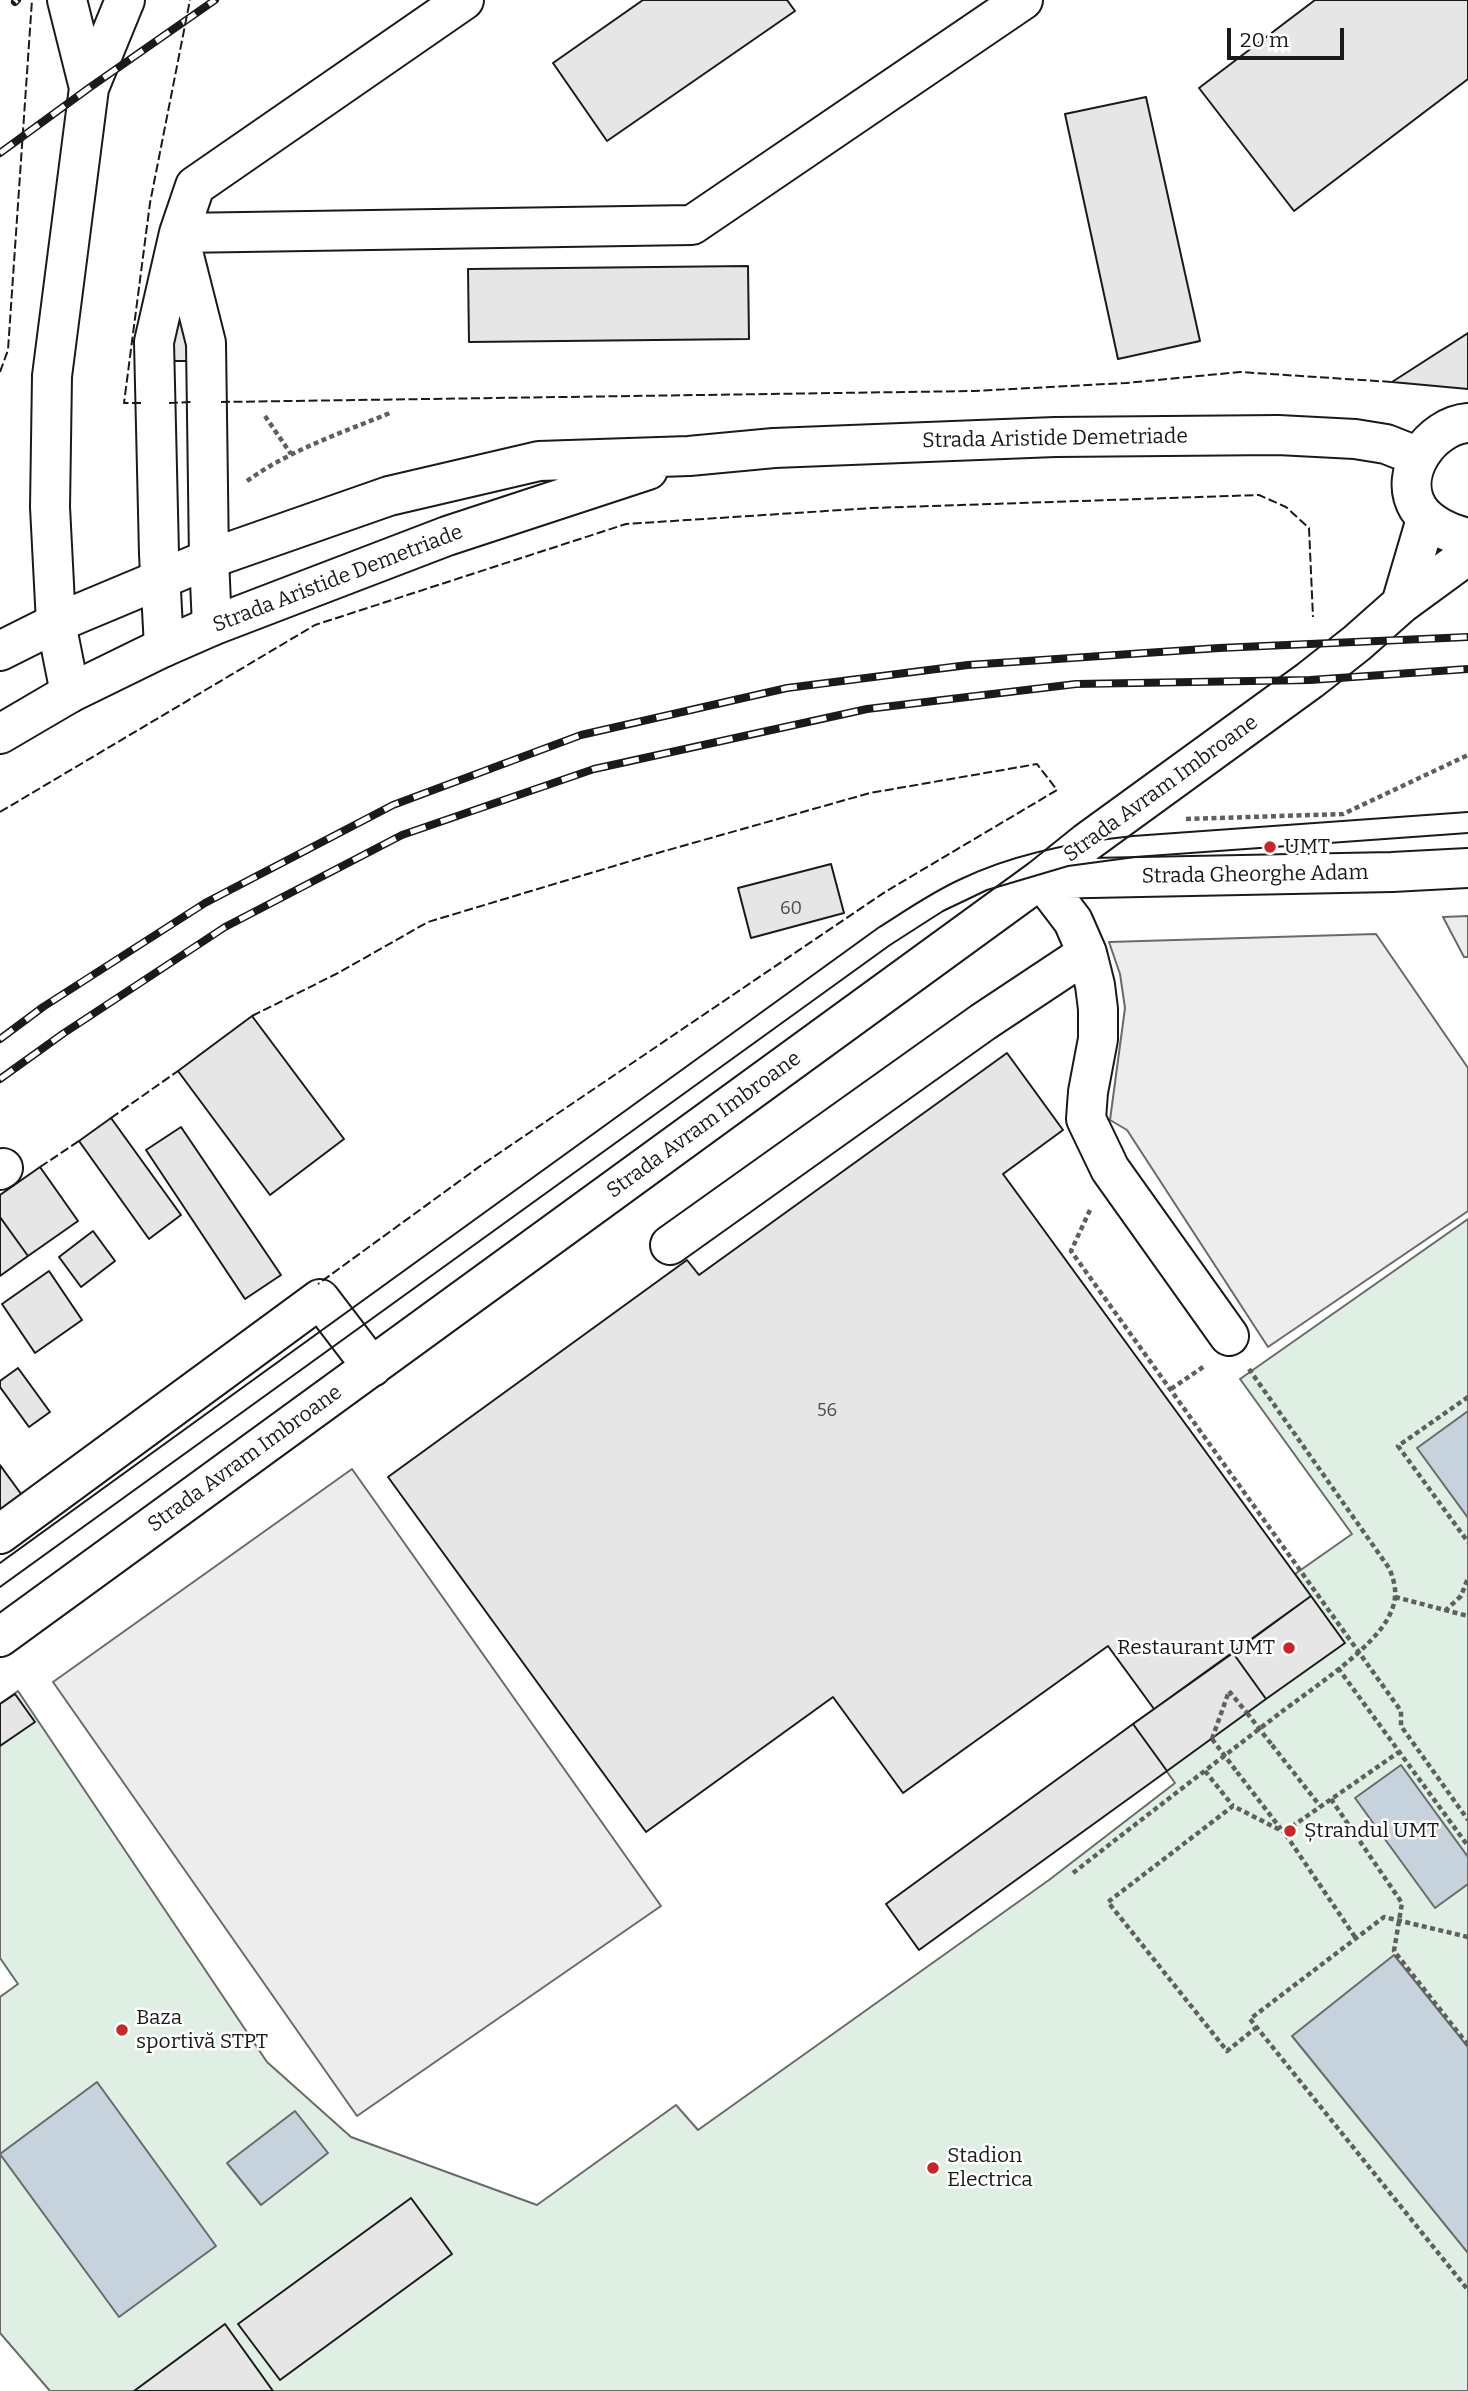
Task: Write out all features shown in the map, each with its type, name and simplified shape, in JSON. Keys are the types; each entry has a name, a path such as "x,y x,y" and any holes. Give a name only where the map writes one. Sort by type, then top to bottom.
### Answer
{"street":[{"path":"67,0 89,88"},
{"path":"70,693 56,623 50,507 52,376 89,88 125,0"},
{"path":"164,647 154,342 179,233 195,186 464,0"},
{"path":"179,233 692,225 1023,0"},
{"path":"179,233 206,343 212,626"},
{"path":"1468,423 1447,429 1431,439 1419,457 1412,478 1416,506 1426,519 1468,538"},
{"name":"Strada Aristide Demetriade","path":"0,651 56,623 209,559 389,496 539,461 690,456 774,448 1015,439 1278,435 1355,439 1386,444 1419,457"},
{"name":"Strada Aristide Demetriade","path":"0,734 70,693 212,626 447,536 690,456"},
{"path":"1401,604 1426,519"},
{"name":"Strada Avram Imbroane","path":"0,1637 1041,879 1087,842 1320,673 1401,604 1468,555"},
{"name":"Strada Gheorghe Adam","path":"1041,879 1468,868"},
{"path":"1041,879 1073,921 1087,953 1098,1009 1098,1039 1086,1119 1110,1169 1230,1336"},
{"path":"670,1245 983,1022 1087,953"},
{"path":"0,1534 320,1299 372,1367"}],"path":[{"path":"265,416 291,454"},
{"path":"1196,819 1343,814 1468,755"},
{"path":"1071,1251 1401,1711 1401,1726 1468,1820"},
{"path":"1073,1873 1338,1668 1382,1628 1391,1614 1395,1583 1389,1568 1232,1346 1230,1336"},
{"path":"1468,1397 1398,1446 1468,1543"},
{"path":"1445,1611 1461,1596 1468,1578"},
{"path":"1395,1597 1468,1616"},
{"path":"1338,1668 1468,1846"},
{"path":"1320,1806 1229,1691 1212,1739 1284,1832 1356,1937"},
{"path":"1284,1832 1399,1752"},
{"path":"1205,1771 1233,1806 1284,1832"},
{"path":"1331,1798 1402,1903 1394,1951 1468,2045"},
{"path":"1233,1806 1108,1902 1227,2051 1257,2027"},
{"path":"1468,1937 1384,1917 1250,2019 1468,2290"}],"green space":[{"path":"1468,1219 1468,2391 50,2391 0,2333 0,1997 18,1984 0,1958 0,1704 18,1691 267,2062 351,2137 537,2205 676,2105 698,2130 1049,1880 1175,1783 1133,1724 1311,1597 1295,1574 1352,1534 1240,1379"}],"shaded area":[{"path":"1468,916 1468,957 1464,957 1443,917"},
{"path":"1376,934 1468,1068 1468,1211 1268,1347 1127,1130 1110,1120 1125,1008 1120,974 1109,942"},
{"path":"1468,1411 1468,1518 1417,1448"},
{"path":"352,1469 661,1906 357,2116 53,1682"},
{"path":"1401,1765 1468,1857 1468,1884 1435,1908 1355,1798"},
{"path":"1394,1955 1468,2047 1468,2253 1292,2036"},
{"path":"97,2082 216,2246 119,2317 0,2154"},
{"path":"295,2111 328,2153 261,2205 227,2163"}],"building":[{"path":"643,0 787,0 795,11 607,141 553,63"},
{"path":"1315,0 1468,0 1468,79 1294,211 1199,88"},
{"path":"1146,97 1200,341 1118,359 1065,114"},
{"path":"748,266 749,339 469,342 468,269"},
{"path":"170,323 193,323 193,361 170,361"},
{"path":"1468,333 1468,389 1392,382"},
{"path":"831,864 844,913 751,938 738,888"},
{"path":"252,1016 344,1139 270,1195 178,1071"},
{"path":"1007,1053 1063,1130 1003,1174 1311,1596 1154,1709 1108,1646 903,1793 833,1697 646,1832 388,1477 687,1260 699,1275"},
{"path":"111,1118 181,1215 149,1239 79,1141"},
{"path":"181,1127 281,1275 245,1299 146,1150"},
{"path":"40,1167 78,1221 28,1256 0,1217 0,1195"},
{"path":"0,1217 28,1256 0,1276"},
{"path":"93,1231 115,1261 81,1287 59,1257"},
{"path":"49,1271 82,1320 35,1353 2,1304"},
{"path":"18,1368 50,1412 29,1427 0,1387 0,1381"},
{"path":"0,1465 24,1498 0,1515"},
{"name":"Restaurant UMT","path":"1311,1596 1345,1643 1266,1699 1233,1653"},
{"path":"1233,1653 1266,1699 1167,1771 1133,1724"},
{"path":"15,1694 35,1722 0,1746 0,1704"},
{"path":"1133,1724 1167,1771 919,1950 886,1904"},
{"path":"411,2198 452,2254 280,2380 238,2324"},
{"path":"225,2324 273,2391 134,2391"}],"tram line":[{"path":"0,1563 878,928 950,884 1002,862 1067,845 1133,836 1468,812"},
{"path":"0,1587 890,945 943,911 987,890 1068,866 1135,857 1468,833"}],"railway":[{"path":"0,153 215,0"},
{"path":"0,1039 43,1007 205,903 393,805 581,735 787,688 968,665 1219,648 1468,637"},
{"path":"0,1079 64,1033 225,927 402,835 594,769 867,709 1076,684 1310,680 1468,669"}],"fence":[{"path":"0,372 8,350 32,0"},
{"path":"141,403 124,403 150,203 190,0"},
{"path":"221,402 974,391 1126,383 1240,372 1392,382"},
{"path":"169,403 193,402"},
{"path":"0,812 315,625 626,524 872,508 1259,495 1286,507 1309,528 1313,617"},
{"path":"252,1016 338,973 428,922 870,793 1037,764 1057,790 885,892 483,1164 318,1284"},
{"path":"111,1118 178,1071"},
{"path":"40,1167 79,1141"}],"place":[{"name":"UMT","path":"1270,847"},
{"name":"Restaurant UMT","path":"1289,1648"},
{"name":"Ștrandul UMT","path":"1290,1831"},
{"name":"Baza sportivă STPT","path":"122,2030"},
{"name":"Stadion Electrica","path":"933,2168"}]}
